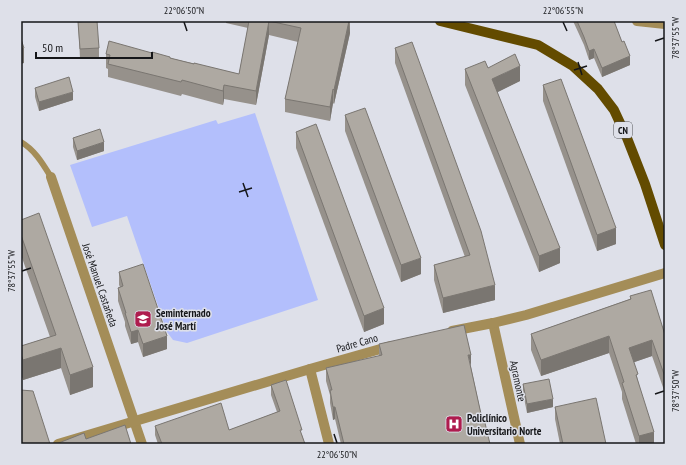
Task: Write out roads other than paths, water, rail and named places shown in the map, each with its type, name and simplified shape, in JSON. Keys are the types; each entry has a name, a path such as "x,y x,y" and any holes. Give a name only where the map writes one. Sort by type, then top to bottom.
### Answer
{"main road":[{"name":"CN","path":"440,21 538,45 574,66 598,89 614,110 627,138 645,184 665,245"}],"street":[{"path":"637,21 665,24"},
{"name":"José Manuel Castañeda","path":"51,177 142,444"},
{"path":"442,333 526,315 665,273"},
{"name":"Agramonte","path":"493,323 520,444"},
{"name":"Padre Cano","path":"58,444 397,344"},
{"path":"310,369 329,444"}],"lane":[{"name":"José Manuel Castañeda","path":"21,142 40,159 51,177"}],"place":[{"name":"Seminternado José Martí","path":"143,319"},
{"name":"Policlínico Universitario Norte","path":"454,424"}]}
